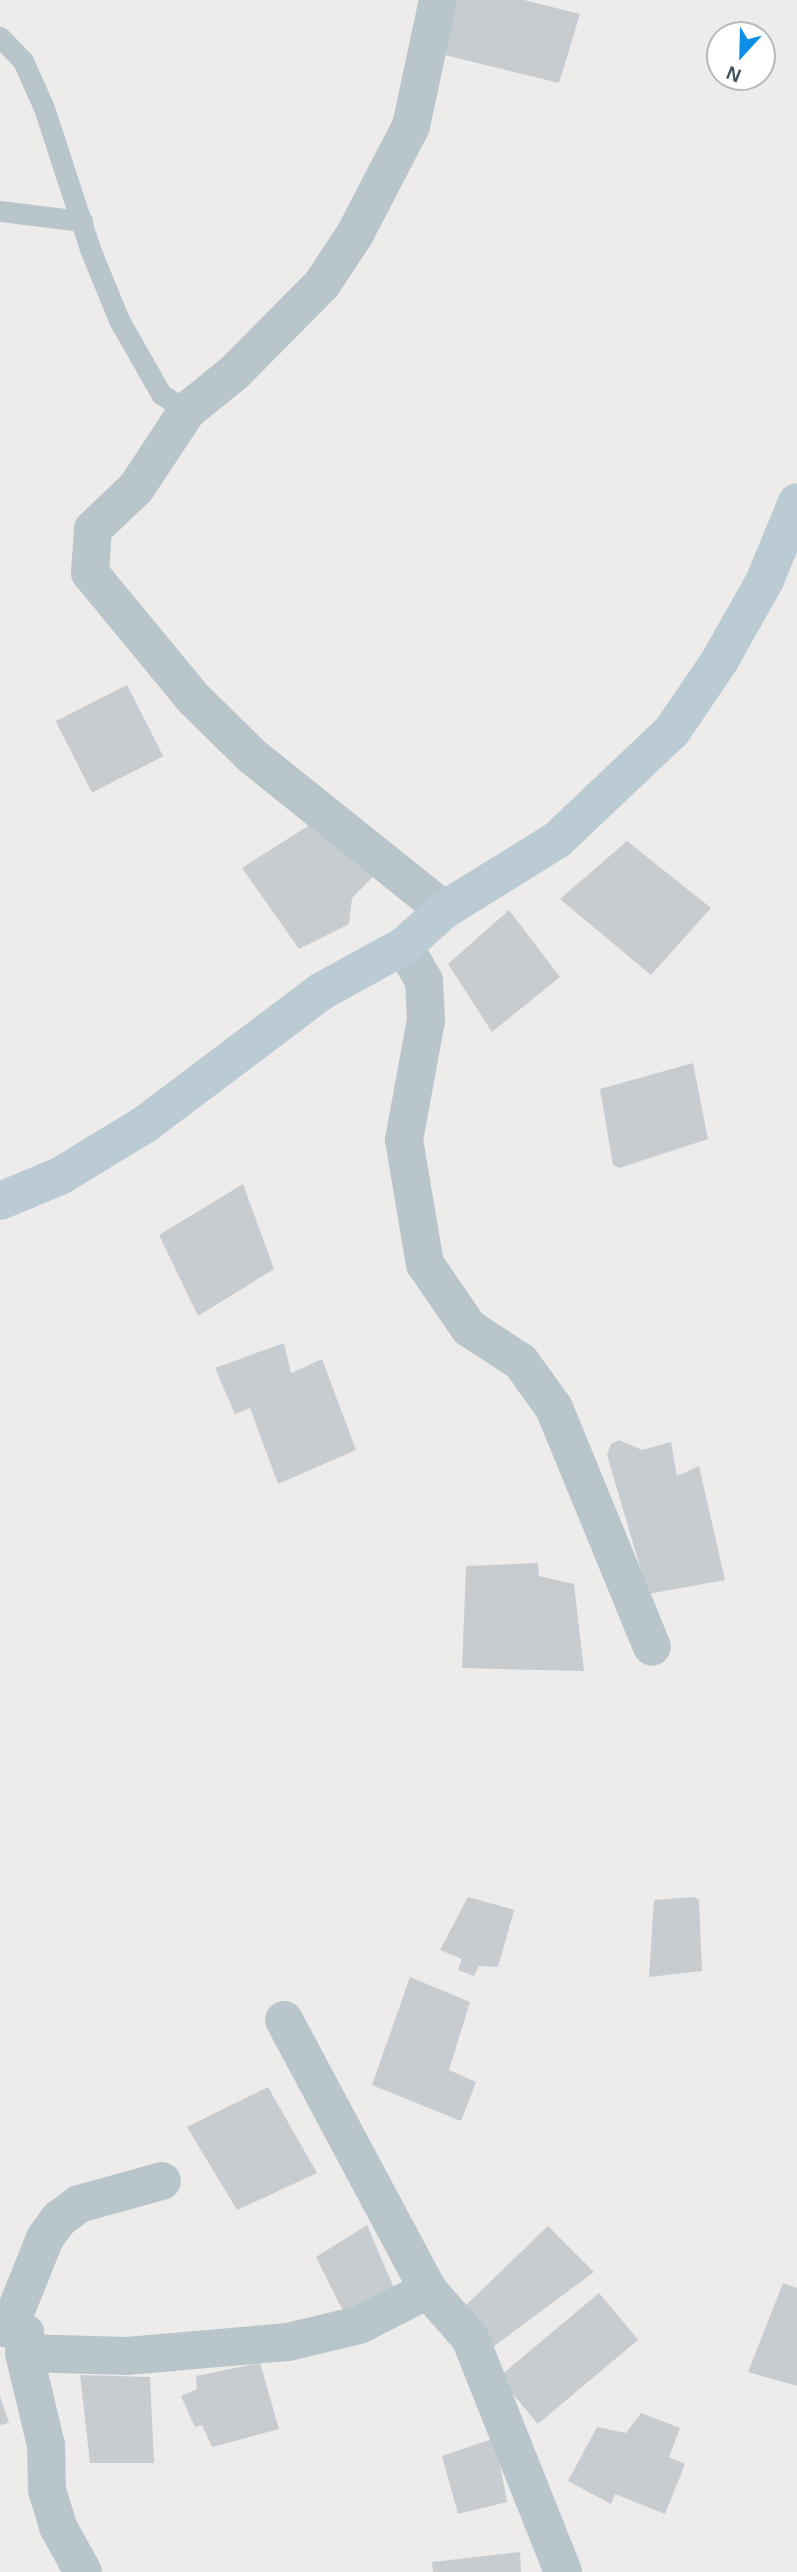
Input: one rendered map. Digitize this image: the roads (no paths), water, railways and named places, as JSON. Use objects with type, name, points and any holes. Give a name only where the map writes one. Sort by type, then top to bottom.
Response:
[{"type":"main road","points":[[0,1201],[60,1176],[144,1125],[322,991],[404,946],[444,910],[557,840],[672,731],[720,660],[765,580],[797,502]]},
{"type":"street","points":[[438,0],[411,126],[355,234],[322,284],[235,372],[187,411],[136,488],[93,529],[90,573],[194,699],[251,756],[336,828],[444,910]]},
{"type":"street","points":[[404,946],[424,981],[426,1020],[404,1140],[425,1264],[469,1328],[521,1362],[554,1408],[652,1647]]},
{"type":"street","points":[[284,2020],[428,2290],[470,2338],[563,2572]]},
{"type":"street","points":[[83,2572],[58,2527],[47,2490],[46,2445],[11,2336],[45,2238],[59,2219],[79,2204],[162,2181]]},
{"type":"street","points":[[11,2336],[127,2356],[288,2343],[359,2325],[428,2290]]},
{"type":"lane","points":[[0,37],[23,61],[119,320],[161,394],[187,411]]},
{"type":"lane","points":[[0,211],[82,221]]}]
